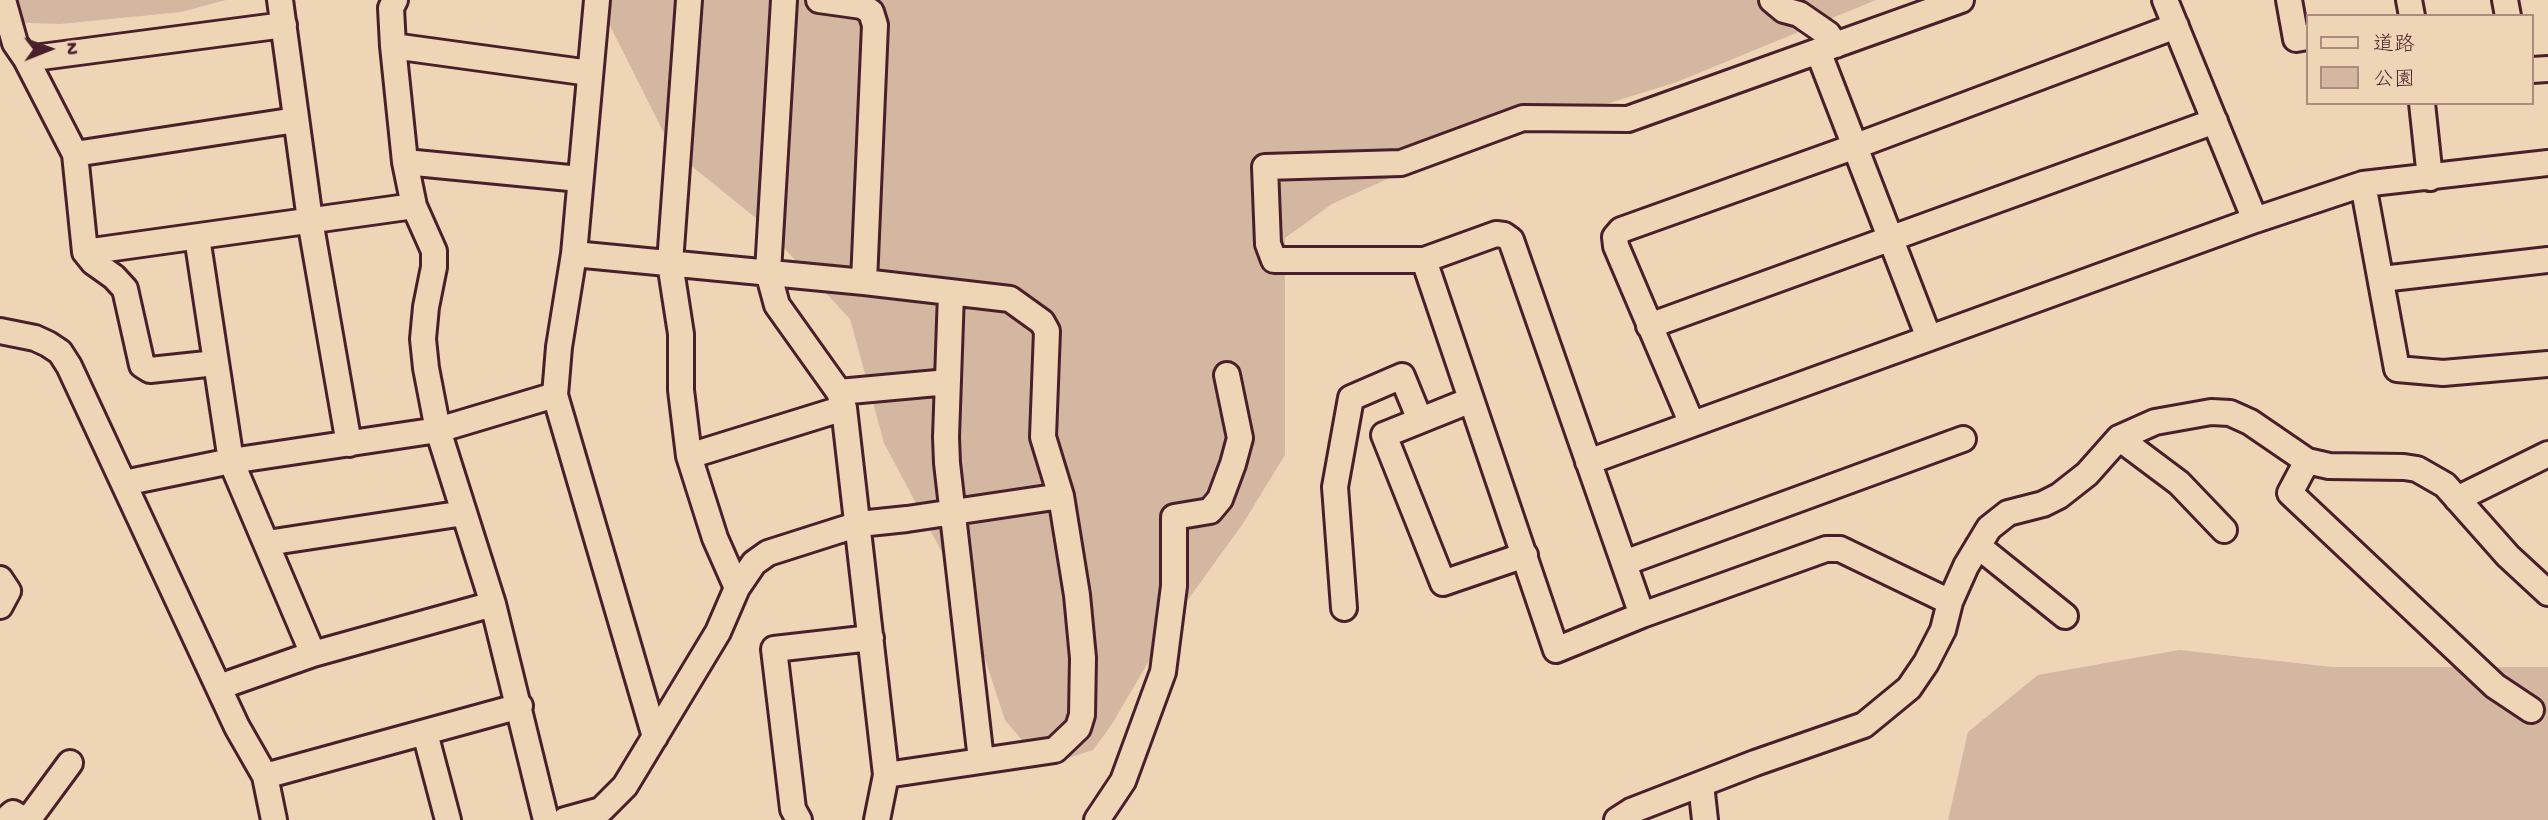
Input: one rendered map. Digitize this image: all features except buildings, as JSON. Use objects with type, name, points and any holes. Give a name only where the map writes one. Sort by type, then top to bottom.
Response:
[{"type":"street","points":[[3,0],[15,43],[75,154],[85,253],[125,289],[142,365],[150,370],[216,363]]},
{"type":"street","points":[[280,0],[310,220],[349,444]]},
{"type":"street","points":[[395,0],[391,8],[393,46],[405,162],[414,205],[434,251],[423,339],[426,368],[438,430],[493,604],[546,820]]},
{"type":"street","points":[[597,0],[574,254],[559,347],[555,395],[655,737]]},
{"type":"street","points":[[689,0],[670,263],[681,334],[681,390],[689,456],[715,538],[737,588]]},
{"type":"street","points":[[784,0],[768,272],[777,305],[842,400],[859,524],[886,775],[877,820]]},
{"type":"street","points":[[819,0],[862,6],[871,12],[875,25],[864,282]]},
{"type":"street","points":[[1772,0],[1784,10],[1799,14],[1828,34],[1827,48],[1856,146],[1929,338]]},
{"type":"street","points":[[1642,615],[1511,240],[1496,234],[1424,260],[1273,260],[1268,244],[1265,167],[1401,163],[1522,118],[1628,118],[1961,0]]},
{"type":"street","points":[[2165,0],[2255,220]]},
{"type":"street","points":[[2288,0],[2296,39],[2306,37]]},
{"type":"street","points":[[26,59],[284,25]]},
{"type":"street","points":[[1692,424],[1616,246],[1615,237],[1621,230],[1856,146],[2176,26]]},
{"type":"street","points":[[393,46],[590,73]]},
{"type":"street","points":[[2422,105],[2430,178]]},
{"type":"street","points":[[75,154],[296,120]]},
{"type":"street","points":[[1649,326],[2215,121]]},
{"type":"street","points":[[405,162],[580,179]]},
{"type":"street","points":[[1588,462],[2255,220],[2364,184],[2548,163]]},
{"type":"street","points":[[2364,184],[2397,369],[2443,373],[2548,364]]},
{"type":"street","points":[[85,253],[124,245],[414,205]]},
{"type":"street","points":[[197,237],[231,461],[313,654]]},
{"type":"street","points":[[574,254],[1010,299],[1042,322],[1047,331],[1043,437],[1061,496],[1077,595],[1083,658],[1082,715],[1079,728],[1055,750],[886,775]]},
{"type":"street","points":[[1424,260],[1556,650],[1642,615],[1826,549],[1840,549],[1950,602]]},
{"type":"street","points":[[2382,279],[2548,260]]},
{"type":"street","points":[[951,293],[946,437],[981,760]]},
{"type":"street","points":[[0,331],[42,341],[60,352],[69,366],[160,566],[237,727],[265,776],[274,820]]},
{"type":"street","points":[[1097,820],[1123,781],[1163,672],[1174,586],[1174,517],[1210,511],[1220,499],[1233,464],[1240,438],[1227,375]]},
{"type":"street","points":[[1343,608],[1335,487],[1351,398],[1402,376],[1420,420]]},
{"type":"street","points":[[689,456],[842,400],[948,382]]},
{"type":"street","points":[[124,483],[231,461],[438,430],[555,395]]},
{"type":"street","points":[[1471,400],[1384,435],[1443,583],[1525,555]]},
{"type":"street","points":[[1617,820],[1631,811],[1701,784],[1864,725],[1909,688],[1926,663],[1943,630],[1950,602],[1989,528],[2008,513],[2043,504],[2059,495],[2087,474],[2119,438],[2155,422],[2211,412],[2230,413],[2250,422],[2307,461],[2329,466],[2417,469],[2439,481],[2508,556],[2548,593]]},
{"type":"street","points":[[2119,438],[2179,483],[2224,530]]},
{"type":"street","points":[[1624,563],[1963,439]]},
{"type":"street","points":[[2457,499],[2548,454]]},
{"type":"street","points":[[2307,461],[2290,493],[2495,686],[2531,710]]},
{"type":"street","points":[[565,820],[603,815],[625,786],[718,632],[737,588],[754,563],[768,553],[859,524],[1061,496]]},
{"type":"street","points":[[267,543],[464,513]]},
{"type":"street","points":[[1978,546],[2064,616]]},
{"type":"street","points":[[0,579],[8,591],[0,606]]},
{"type":"street","points":[[219,687],[313,654],[493,604]]},
{"type":"street","points":[[799,820],[793,809],[774,649],[871,638]]},
{"type":"street","points":[[265,776],[520,706]]},
{"type":"street","points":[[425,733],[448,820]]},
{"type":"street","points":[[5,820],[13,813],[26,820],[70,763]]},
{"type":"street","points":[[1701,784],[1704,820]]},
{"type":"green space","points":[[0,0],[226,0],[181,12],[60,24],[0,22]]},
{"type":"green space","points":[[597,0],[1876,0],[1677,82],[1436,157],[1332,204],[1285,238],[1285,455],[1242,525],[1173,620],[1112,724],[1093,750],[1044,766],[1005,720],[963,592],[884,443],[850,319],[757,219],[673,151]]},
{"type":"green space","points":[[2179,650],[2332,667],[2548,667],[2548,820],[1948,820],[1968,732],[2038,675]]}]
